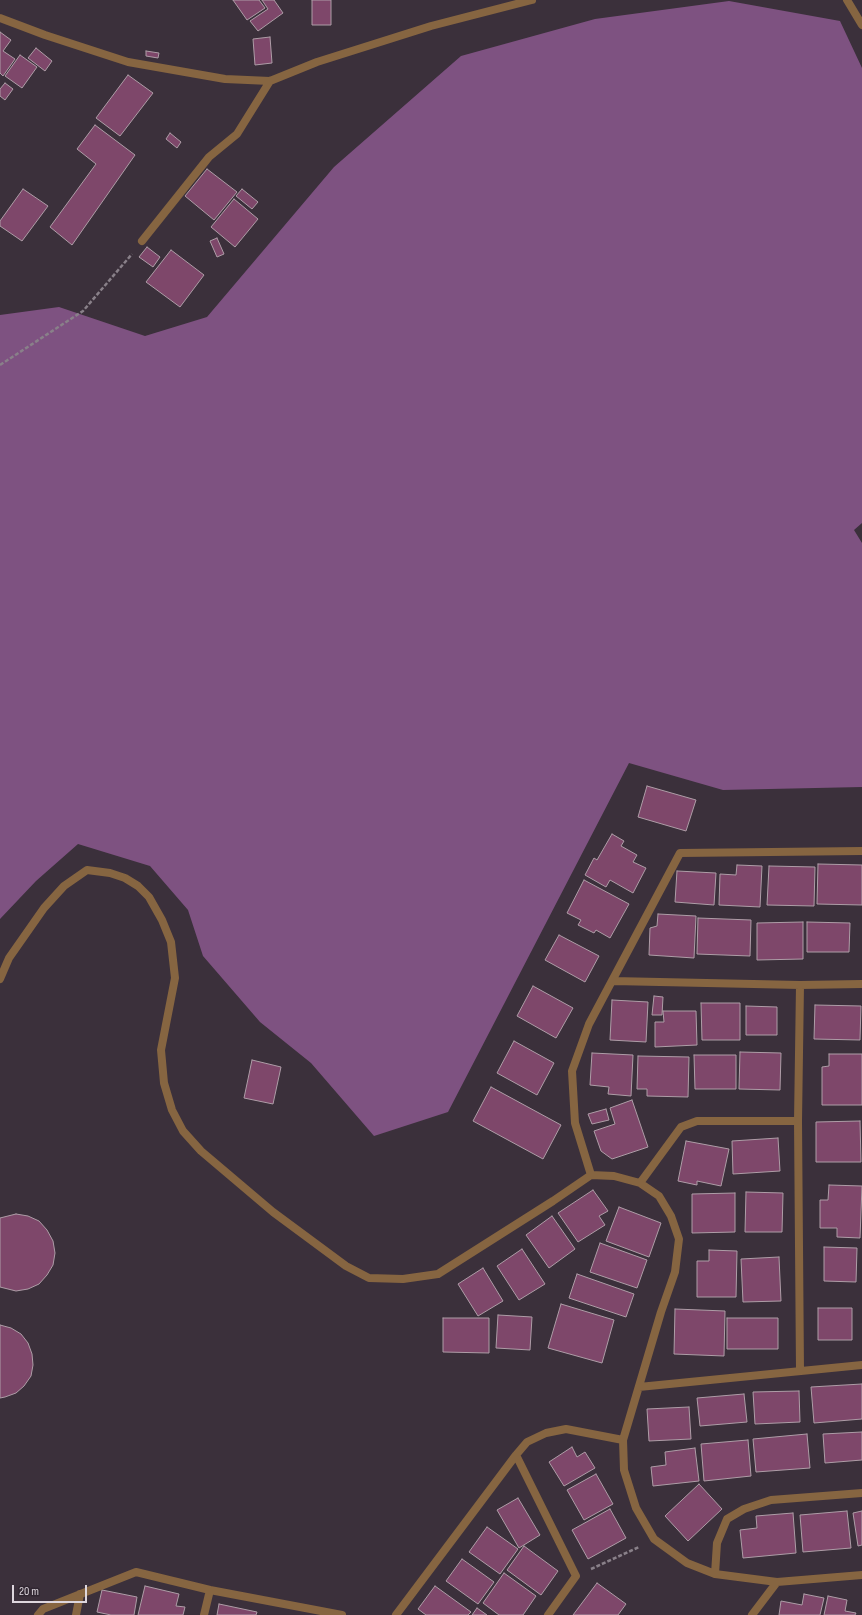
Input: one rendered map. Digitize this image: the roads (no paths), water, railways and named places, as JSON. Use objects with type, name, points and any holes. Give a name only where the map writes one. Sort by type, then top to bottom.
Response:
[{"type":"street","points":[[0,18],[44,35],[128,62],[225,79],[270,81],[317,62],[431,26],[532,0]]},
{"type":"street","points":[[847,0],[862,25]]},
{"type":"street","points":[[142,241],[209,157],[238,134],[270,81]]},
{"type":"street","points":[[591,1175],[575,1123],[572,1072],[589,1024],[680,853],[862,851]]},
{"type":"street","points":[[0,979],[9,958],[44,908],[64,886],[87,870],[110,873],[125,878],[138,886],[149,897],[162,920],[171,942],[175,978],[161,1050],[164,1083],[172,1110],[183,1131],[201,1151],[273,1212],[346,1266],[369,1278],[403,1280],[438,1274],[553,1202],[591,1175],[614,1176],[640,1183],[659,1196],[671,1216],[679,1239],[675,1272],[623,1440],[624,1470],[636,1508],[654,1539],[687,1563],[715,1574],[777,1582],[862,1575]]},
{"type":"street","points":[[613,981],[800,985],[862,984]]},
{"type":"street","points":[[800,985],[798,1121],[800,1371]]},
{"type":"street","points":[[640,1183],[681,1127],[691,1123],[697,1121],[798,1121]]},
{"type":"street","points":[[639,1387],[862,1365]]},
{"type":"street","points":[[396,1615],[516,1454],[527,1442],[546,1433],[566,1429],[623,1440]]},
{"type":"street","points":[[516,1454],[576,1576],[548,1615]]},
{"type":"street","points":[[715,1574],[717,1543],[727,1518],[744,1508],[771,1500],[862,1493]]},
{"type":"street","points":[[38,1615],[43,1609],[136,1572],[210,1590],[342,1615]]},
{"type":"street","points":[[752,1615],[777,1582]]},
{"type":"street","points":[[204,1615],[210,1590]]},
{"type":"street","points":[[76,1615],[80,1594]]}]
